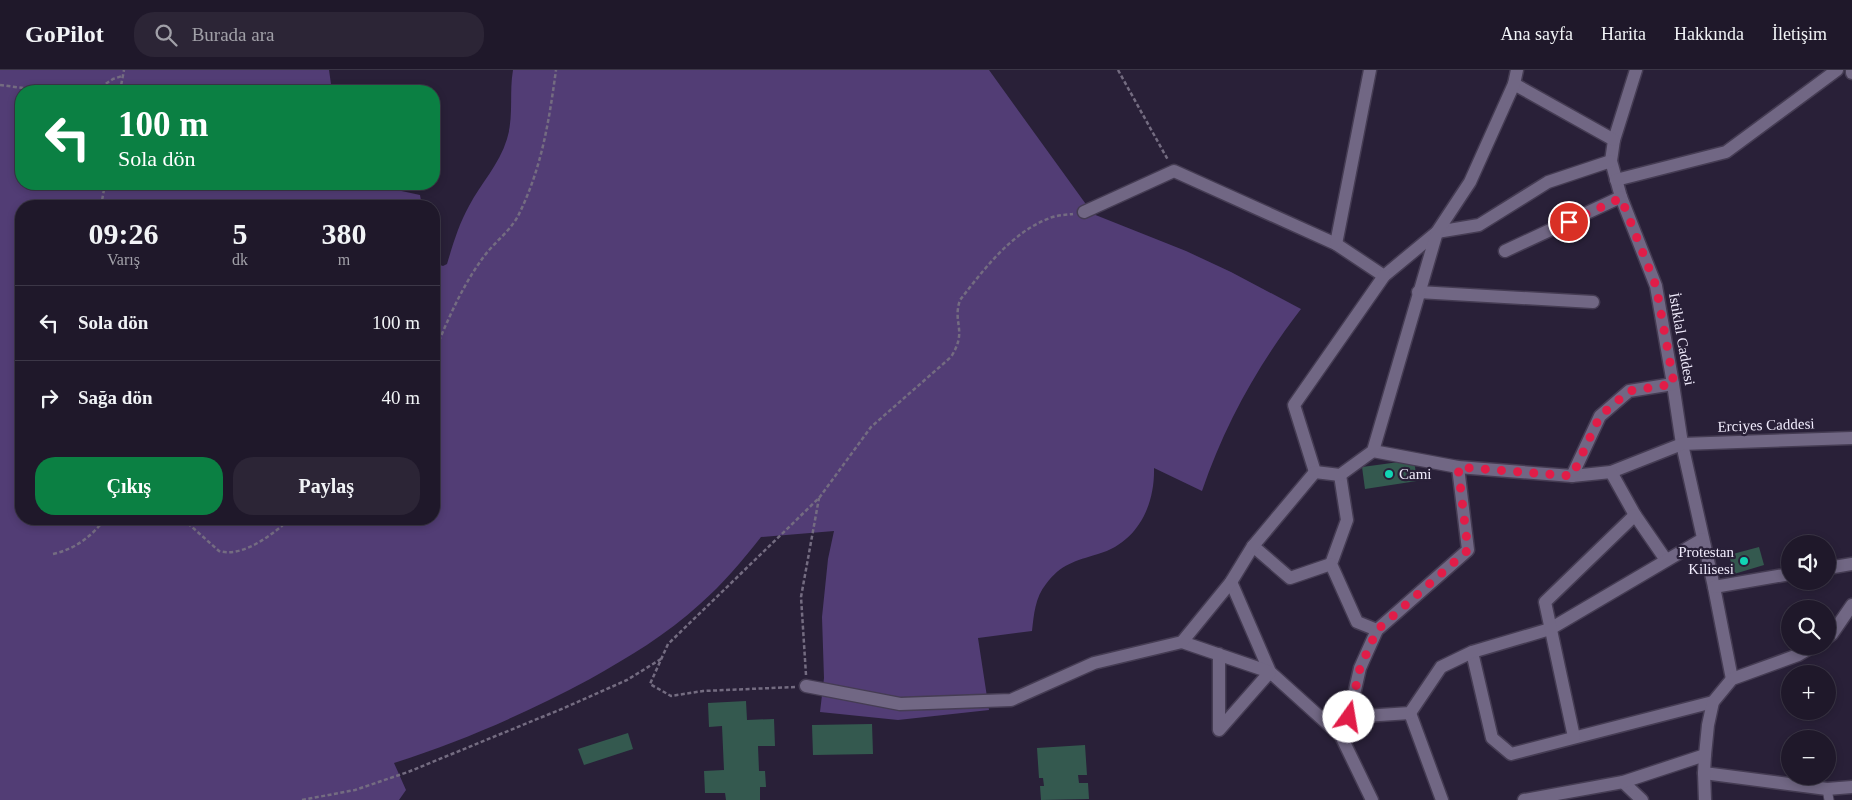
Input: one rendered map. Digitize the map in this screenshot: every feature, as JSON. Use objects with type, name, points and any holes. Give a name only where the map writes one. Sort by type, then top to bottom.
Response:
[{"type":"street","points":[[1336,244],[1370,70]]},
{"type":"street","points":[[1315,472],[1340,475],[1373,451],[1437,232],[1470,182],[1514,84],[1516,70]]},
{"type":"street","name":"İstiklal Caddesi","points":[[1636,70],[1614,140],[1611,161],[1621,198],[1656,286],[1674,384],[1682,444],[1714,587],[1732,679]]},
{"type":"street","points":[[1616,180],[1726,152],[1837,70]]},
{"type":"street","points":[[1514,84],[1614,140]]},
{"type":"street","points":[[1315,472],[1294,405],[1384,276],[1437,232],[1479,225],[1548,182],[1611,161]]},
{"type":"street","points":[[1084,212],[1174,170],[1336,244],[1384,276]]},
{"type":"street","points":[[1505,251],[1621,198]]},
{"type":"street","points":[[1418,292],[1593,302]]},
{"type":"street","points":[[1572,476],[1600,416],[1629,391],[1674,384]]},
{"type":"street","name":"Erciyes Caddesi","points":[[1373,451],[1458,467],[1572,476],[1611,472],[1682,444],[1852,438]]},
{"type":"street","points":[[1341,736],[1349,717],[1360,668],[1377,630],[1468,550],[1458,467]]},
{"type":"street","points":[[1182,642],[1231,582],[1253,546],[1315,472]]},
{"type":"street","points":[[1611,472],[1635,515],[1666,560]]},
{"type":"street","points":[[1340,475],[1347,520],[1331,564],[1357,622],[1377,630]]},
{"type":"street","points":[[1574,737],[1545,602],[1635,515]]},
{"type":"street","points":[[1410,713],[1441,667],[1472,652],[1550,629],[1703,539]]},
{"type":"street","points":[[1253,546],[1290,578],[1331,564]]},
{"type":"street","points":[[1836,567],[1852,564]]},
{"type":"street","points":[[1714,587],[1781,576]]},
{"type":"street","points":[[1231,582],[1270,672]]},
{"type":"street","points":[[1836,628],[1852,604]]},
{"type":"street","points":[[806,686],[900,704],[1011,700],[1094,663],[1182,642],[1270,672],[1341,736],[1372,800]]},
{"type":"street","points":[[1472,652],[1492,738],[1510,754],[1713,702]]},
{"type":"street","points":[[1219,654],[1219,730],[1270,672]]},
{"type":"street","points":[[1705,800],[1705,756],[1708,725],[1713,702],[1732,679],[1798,655]]},
{"type":"street","points":[[1349,717],[1410,713]]},
{"type":"street","points":[[1410,713],[1442,800]]},
{"type":"street","points":[[1524,800],[1623,782],[1705,756]]},
{"type":"street","points":[[1704,774],[1828,795],[1852,787]]},
{"type":"street","points":[[1623,782],[1642,800]]},
{"type":"path","points":[[121,85],[124,70]]},
{"type":"path","points":[[440,339],[451,312],[484,256],[518,216],[538,170],[551,109],[556,70]]},
{"type":"path","points":[[1118,70],[1174,170]]},
{"type":"path","points":[[105,85],[122,76]]},
{"type":"path","points":[[0,85],[15,87]]},
{"type":"path","points":[[819,498],[801,598],[806,686],[702,691],[671,696],[650,684],[668,644],[819,498],[871,427],[951,357],[957,348],[960,337],[960,326],[957,317],[957,308],[960,300],[997,256],[1021,233],[1051,217],[1084,212]]},
{"type":"path","points":[[53,554],[67,551],[80,544],[101,525]]},
{"type":"path","points":[[190,525],[219,551],[226,553],[241,550],[274,533],[283,525]]},
{"type":"path","points":[[302,800],[355,790],[408,772],[556,712],[628,680],[662,658]]},
{"type":"shaded area","points":[[0,70],[329,70],[331,85],[15,85],[15,190],[397,190],[420,195],[421,200],[15,200],[15,525],[440,525],[440,265],[447,264],[465,213],[495,166],[504,148],[510,122],[513,70],[989,70],[1093,214],[1186,251],[1231,272],[1301,309],[1285,330],[1244,396],[1221,442],[1202,491],[1154,468],[1151,496],[1147,509],[1133,532],[1112,549],[1075,561],[1057,572],[1042,589],[1034,612],[1032,631],[978,638],[989,710],[898,720],[820,712],[824,678],[822,617],[828,559],[834,531],[761,537],[732,572],[708,596],[674,626],[633,654],[590,679],[518,715],[470,736],[394,763],[406,790],[399,800],[0,800]]},
{"type":"building","name":"Cami","points":[[1414,460],[1417,481],[1365,489],[1362,467]]},
{"type":"building","points":[[1759,547],[1764,565],[1734,574],[1729,555]]},
{"type":"building","points":[[746,701],[747,720],[774,719],[775,746],[758,746],[759,771],[765,771],[766,787],[760,787],[760,800],[726,800],[725,793],[705,793],[704,771],[724,770],[722,726],[709,727],[708,703]]},
{"type":"building","points":[[872,724],[873,754],[813,755],[812,725]]},
{"type":"building","points":[[628,733],[633,749],[584,765],[578,749]]},
{"type":"building","points":[[1085,745],[1087,775],[1078,775],[1079,783],[1088,783],[1089,799],[1041,800],[1040,786],[1044,786],[1043,778],[1039,778],[1037,748]]},
{"type":"place","name":"Cami","points":[[1389,474]]},
{"type":"place","name":"Protestan Kilisesi","points":[[1744,561]]},
{"type":"route","points":[[1349,717],[1360,668],[1377,630],[1468,550],[1458,467],[1572,476],[1600,416],[1629,391],[1674,384],[1656,286],[1621,198],[1569,222]]}]
